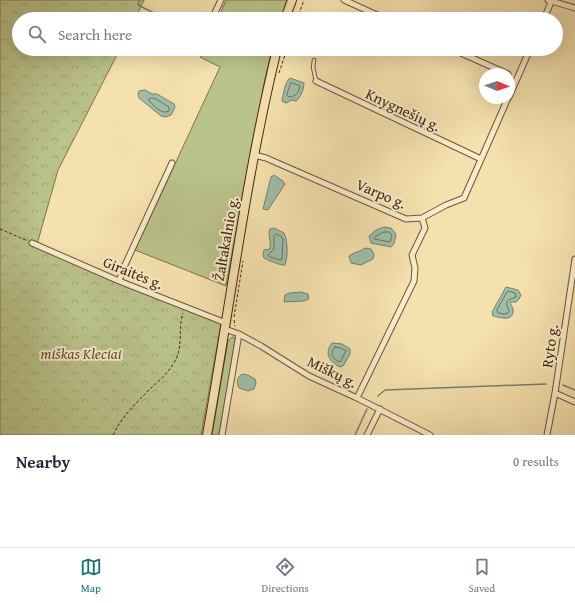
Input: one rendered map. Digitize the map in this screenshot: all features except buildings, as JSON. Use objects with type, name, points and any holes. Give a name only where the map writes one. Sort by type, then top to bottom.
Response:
[{"type":"main road","points":[[288,12],[292,0]]},
{"type":"main road","name":"Žaltakalnio g.","points":[[207,435],[254,155],[275,56]]},
{"type":"street","points":[[215,12],[221,0]]},
{"type":"street","points":[[344,0],[371,12]]},
{"type":"street","points":[[546,12],[550,1],[575,8]]},
{"type":"street","points":[[468,56],[495,68]]},
{"type":"street","name":"Varpo g.","points":[[515,83],[527,56]]},
{"type":"street","name":"Knygnešių g.","points":[[316,81],[481,159]]},
{"type":"street","name":"Varpo g.","points":[[254,155],[266,158],[406,219],[422,218],[446,205],[464,198],[506,104]]},
{"type":"street","points":[[119,281],[172,162]]},
{"type":"street","points":[[357,398],[414,281],[415,268],[412,254],[425,228],[422,218]]},
{"type":"street","name":"Giraitės g.","points":[[32,243],[119,281],[186,307],[226,326]]},
{"type":"street","name":"Ryto g.","points":[[547,435],[555,393],[575,259]]},
{"type":"street","name":"Miškų g.","points":[[226,326],[309,376],[380,409],[430,435]]},
{"type":"street","points":[[223,435],[239,334]]},
{"type":"street","points":[[555,393],[575,402]]},
{"type":"street","points":[[367,435],[380,409]]},
{"type":"lane","points":[[314,60],[313,67],[316,81]]},
{"type":"path","points":[[300,12],[304,0]]},
{"type":"path","points":[[278,74],[284,56]]},
{"type":"path","points":[[0,229],[32,243]]},
{"type":"path","points":[[237,328],[233,324],[243,258]]},
{"type":"path","points":[[113,435],[117,426],[136,402],[167,372],[176,359],[179,349],[181,319],[186,307]]},
{"type":"green space","name":"miškas Kleciai","points":[[0,0],[144,0],[138,12],[12,12],[12,56],[116,56],[58,170],[36,248],[221,324],[201,435],[0,435]]},
{"type":"green space","points":[[226,0],[287,0],[283,12],[221,12]]},
{"type":"green space","points":[[270,56],[226,286],[135,250],[220,67],[200,57]]},
{"type":"green space","points":[[234,337],[235,340],[219,435],[212,435],[228,341]]},
{"type":"water","points":[[290,78],[304,83],[304,85],[302,93],[298,99],[296,101],[291,100],[287,103],[283,102],[282,100],[285,85]]},
{"type":"water","points":[[145,90],[152,94],[157,94],[174,104],[175,107],[171,115],[166,117],[161,116],[139,98],[139,91]]},
{"type":"water","points":[[274,175],[285,184],[268,210],[263,209],[271,177]]},
{"type":"water","points":[[384,227],[391,228],[396,234],[394,244],[391,247],[371,243],[369,236],[376,230]]},
{"type":"water","points":[[274,228],[284,233],[285,236],[287,257],[285,265],[268,260],[264,258],[263,255],[264,250],[270,249],[269,232],[270,229]]},
{"type":"water","points":[[365,248],[371,249],[374,254],[373,259],[361,265],[351,263],[349,256]]},
{"type":"water","points":[[506,287],[518,290],[521,295],[516,302],[510,302],[513,312],[510,317],[505,318],[493,316],[492,312]]},
{"type":"water","points":[[301,292],[308,294],[309,299],[304,301],[284,302],[285,295]]},
{"type":"water","points":[[332,343],[342,344],[350,349],[350,354],[343,366],[340,367],[336,365],[329,357],[328,350]]},
{"type":"water","points":[[243,374],[255,379],[256,383],[254,389],[248,391],[239,388],[239,376]]},
{"type":"waterway","points":[[140,0],[138,5],[152,12]]},
{"type":"waterway","points":[[378,396],[385,390],[546,384]]},
{"type":"waterway","points":[[563,385],[575,390]]},
{"type":"waterway","points":[[355,435],[367,409]]}]
